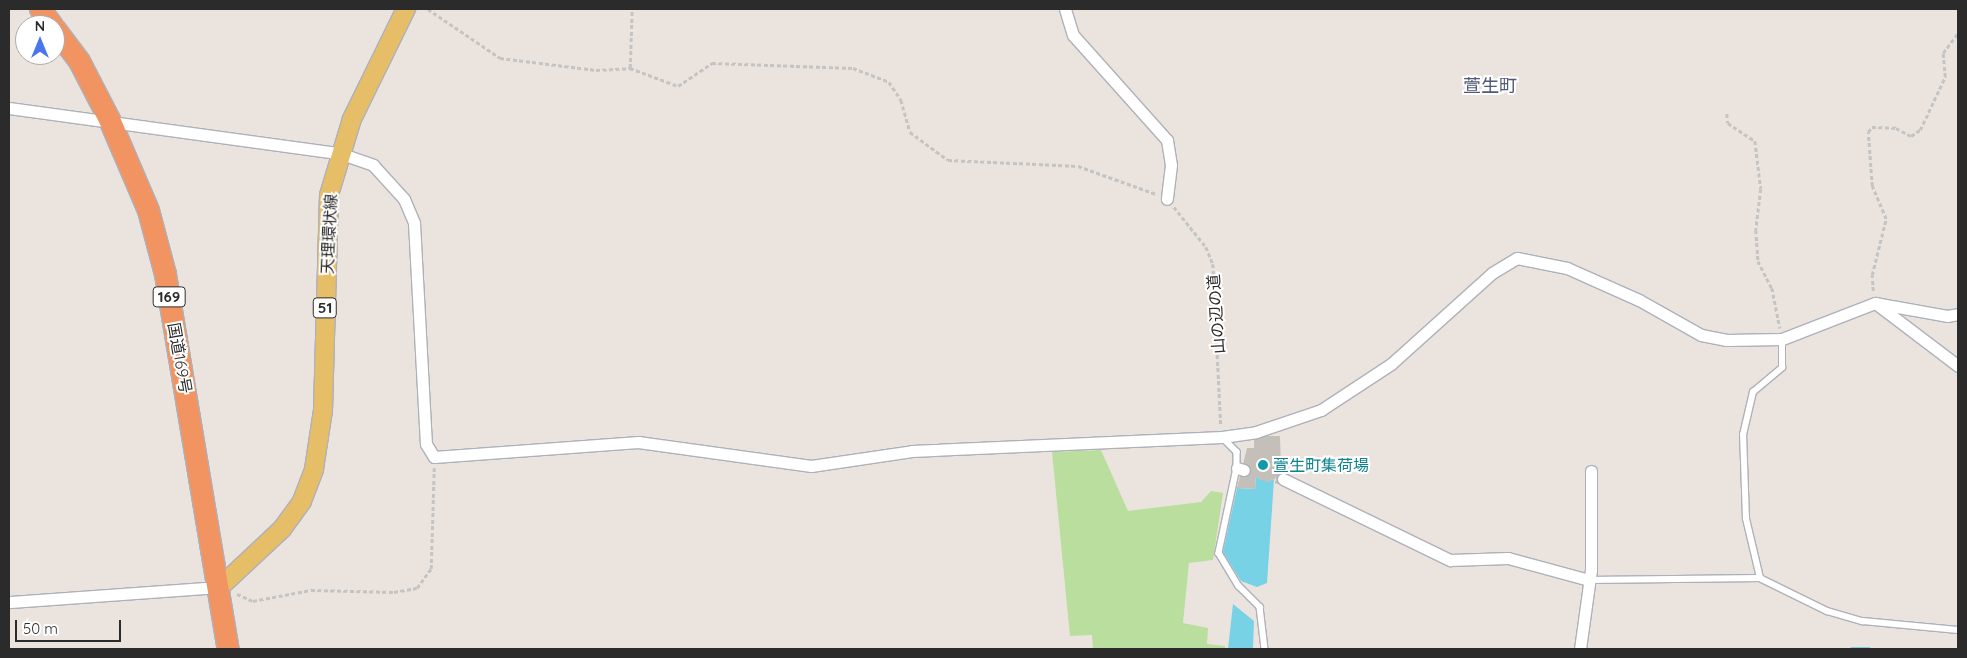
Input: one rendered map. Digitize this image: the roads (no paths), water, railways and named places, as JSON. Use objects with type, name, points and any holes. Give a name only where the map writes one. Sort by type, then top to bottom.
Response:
[{"type":"highway","name":"国道169号","points":[[65,43],[79,62],[109,119],[142,194],[165,274],[220,587],[228,649]]},
{"type":"main road","name":"天理環状線","points":[[220,587],[282,529],[302,501],[321,448],[329,195],[339,153],[406,9]]},
{"type":"street","points":[[1065,9],[1074,35],[1167,140],[1171,165],[1167,199]]},
{"type":"street","points":[[9,108],[109,119],[339,153],[373,164],[404,199],[414,222],[426,444],[434,457],[638,442],[811,466],[912,451],[1222,437],[1256,432],[1321,410],[1391,364],[1492,272],[1517,258],[1567,268],[1639,300],[1701,334],[1726,340],[1782,339],[1875,303],[1947,316],[1958,314]]},
{"type":"street","points":[[1875,303],[1958,366]]},
{"type":"street","points":[[1580,649],[1589,580],[1591,471]]},
{"type":"street","points":[[1283,479],[1450,560],[1508,558],[1589,580]]},
{"type":"street","points":[[9,602],[220,587]]},
{"type":"lane","points":[[1760,578],[1746,519],[1743,435],[1753,392],[1782,368],[1782,339]]},
{"type":"lane","points":[[1222,437],[1237,452],[1240,469],[1219,553],[1238,586],[1260,607],[1265,649]]},
{"type":"lane","points":[[1589,580],[1760,578],[1827,611],[1863,621],[1958,630]]},
{"type":"water","points":[[1256,477],[1274,480],[1267,583],[1257,587],[1241,581],[1223,552],[1237,488],[1255,489]]},
{"type":"water","points":[[1233,604],[1254,621],[1253,649],[1228,649]]},
{"type":"waterway","points":[[1852,649],[1869,649]]},
{"type":"tunnel","points":[[1244,470],[1283,479]]},
{"type":"place","name":"萱生町集荷場","points":[[1263,465]]},
{"type":"district","name":"萱生町","points":[[1490,86]]}]
